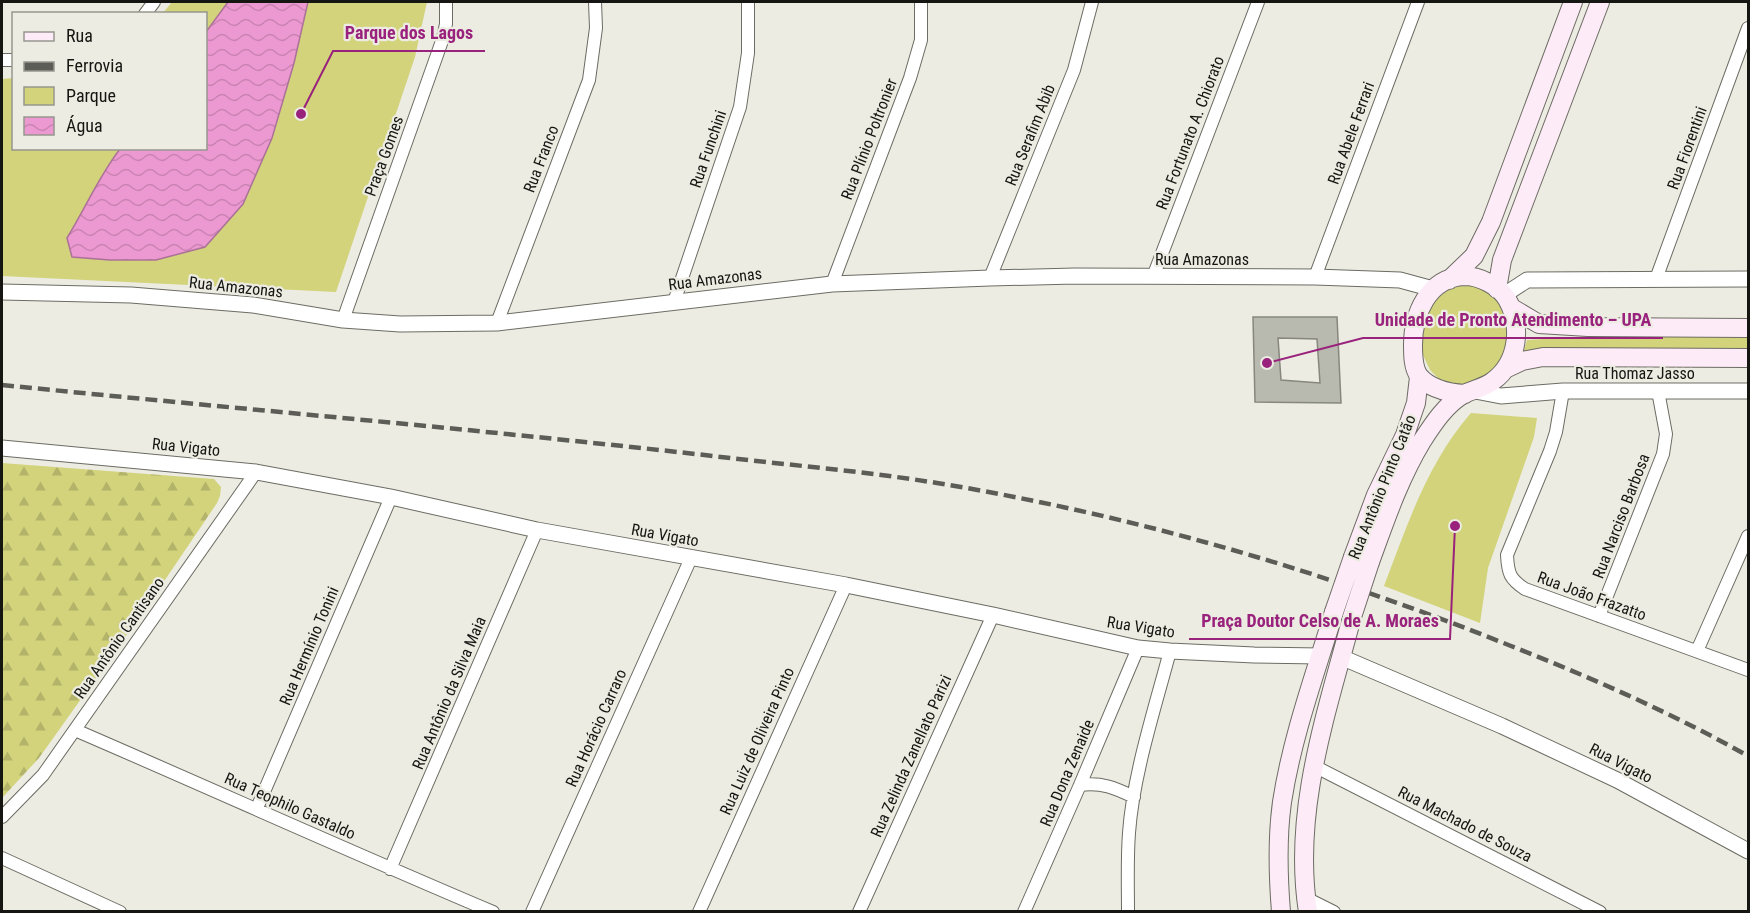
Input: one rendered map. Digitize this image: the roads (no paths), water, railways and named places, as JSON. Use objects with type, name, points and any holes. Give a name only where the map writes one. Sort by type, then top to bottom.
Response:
[{"type":"main road","points":[[1573,2],[1491,222],[1474,256],[1429,292],[1417,312],[1413,355],[1419,377],[1448,393],[1470,392],[1522,361],[1543,357],[1749,358]]},
{"type":"main road","points":[[1500,374],[1512,356],[1517,335],[1516,320],[1504,297],[1502,260],[1600,2]]},
{"type":"main road","points":[[1441,284],[1464,276],[1479,278],[1539,324],[1588,327],[1749,328]]},
{"type":"main road","name":"Rua Antônio Pinto Catão","points":[[1281,912],[1277,870],[1282,802],[1300,724],[1321,656],[1343,614],[1361,560],[1376,495],[1405,435],[1416,402],[1419,377]]},
{"type":"main road","name":"Rua Antônio Pinto Catão","points":[[1361,560],[1422,442],[1442,412],[1470,392]]},
{"type":"main road","name":"Rua Antônio Pinto Catão","points":[[1307,905],[1303,855],[1308,798],[1323,723],[1341,657],[1343,614]]},
{"type":"street","name":"Praça Gomes","points":[[343,320],[443,38],[446,24],[446,2]]},
{"type":"street","name":"Rua Franco","points":[[497,323],[589,80],[596,28],[595,2]]},
{"type":"street","name":"Rua Funchini","points":[[674,302],[740,107],[748,53],[748,2]]},
{"type":"street","name":"Rua Plínio Poltronier","points":[[832,284],[910,78],[921,40],[921,2]]},
{"type":"street","name":"Rua Serafim Abib","points":[[990,278],[1074,70],[1092,2]]},
{"type":"street","name":"Rua Fortunato A. Chiorato","points":[[1153,277],[1258,2]]},
{"type":"street","name":"Rua Abele Ferrari","points":[[1315,277],[1418,2]]},
{"type":"street","name":"Rua Fiorentini","points":[[1656,279],[1749,28]]},
{"type":"street","name":"Rua Amazonas","points":[[2,292],[131,295],[253,305],[343,320],[400,324],[497,323],[832,284],[1075,276],[1315,277],[1441,284]]},
{"type":"street","points":[[1504,297],[1527,280],[1749,279]]},
{"type":"street","points":[[1500,374],[1522,395]]},
{"type":"street","name":"Rua Thomaz Jasso","points":[[1470,392],[1501,396],[1563,391],[1749,391]]},
{"type":"street","name":"Rua João Frazatto","points":[[1563,391],[1556,432],[1507,555],[1508,568],[1513,581],[1525,589],[1749,670]]},
{"type":"street","name":"Rua Narciso Barbosa","points":[[1599,616],[1663,454],[1666,434],[1658,391]]},
{"type":"street","name":"Rua Vigato","points":[[2,448],[256,472],[391,497],[537,530],[846,585],[1138,648],[1254,656],[1321,656]]},
{"type":"street","name":"Rua Antônio Cantisano","points":[[2,817],[43,776],[256,472]]},
{"type":"street","name":"Rua Hermínio Tonini","points":[[257,808],[391,497]]},
{"type":"street","name":"Rua Antônio da Silva Maia","points":[[390,869],[537,530]]},
{"type":"street","points":[[1697,651],[1749,536]]},
{"type":"street","name":"Rua Horácio Carraro","points":[[532,912],[691,558]]},
{"type":"street","name":"Rua Luiz de Oliveira Pinto","points":[[699,912],[846,585]]},
{"type":"street","name":"Rua Zelinda Zanellato Parizi","points":[[859,912],[993,615]]},
{"type":"street","name":"Rua Dona Zenaide","points":[[1024,912],[1138,648]]},
{"type":"street","points":[[1128,912],[1129,831],[1134,797],[1150,724],[1170,651]]},
{"type":"street","name":"Rua Vigato","points":[[1341,657],[1502,726],[1617,780],[1749,851]]},
{"type":"street","name":"Rua Teophilo Gastaldo","points":[[75,730],[493,912]]},
{"type":"street","name":"Rua Machado de Souza","points":[[1314,766],[1600,912]]},
{"type":"street","points":[[1080,785],[1106,784],[1134,797]]},
{"type":"street","points":[[2,858],[120,912]]},
{"type":"street","points":[[1307,905],[1334,912]]},
{"type":"water","points":[[228,2],[308,2],[294,63],[272,138],[243,204],[205,247],[156,260],[72,257],[67,238],[105,170],[119,150],[207,150],[207,31]]},
{"type":"railway","points":[[2,385],[535,437],[853,472],[937,483],[1010,496],[1156,529],[1228,549],[1300,570],[1442,619],[1602,684],[1690,725],[1748,756]]},
{"type":"place","name":"Parque dos Lagos","points":[[301,114]]},
{"type":"place","name":"Unidade de Pronto Atendimento – UPA","points":[[1267,363]]},
{"type":"place","name":"Praça Doutor Celso de A. Moraes","points":[[1455,526]]}]
